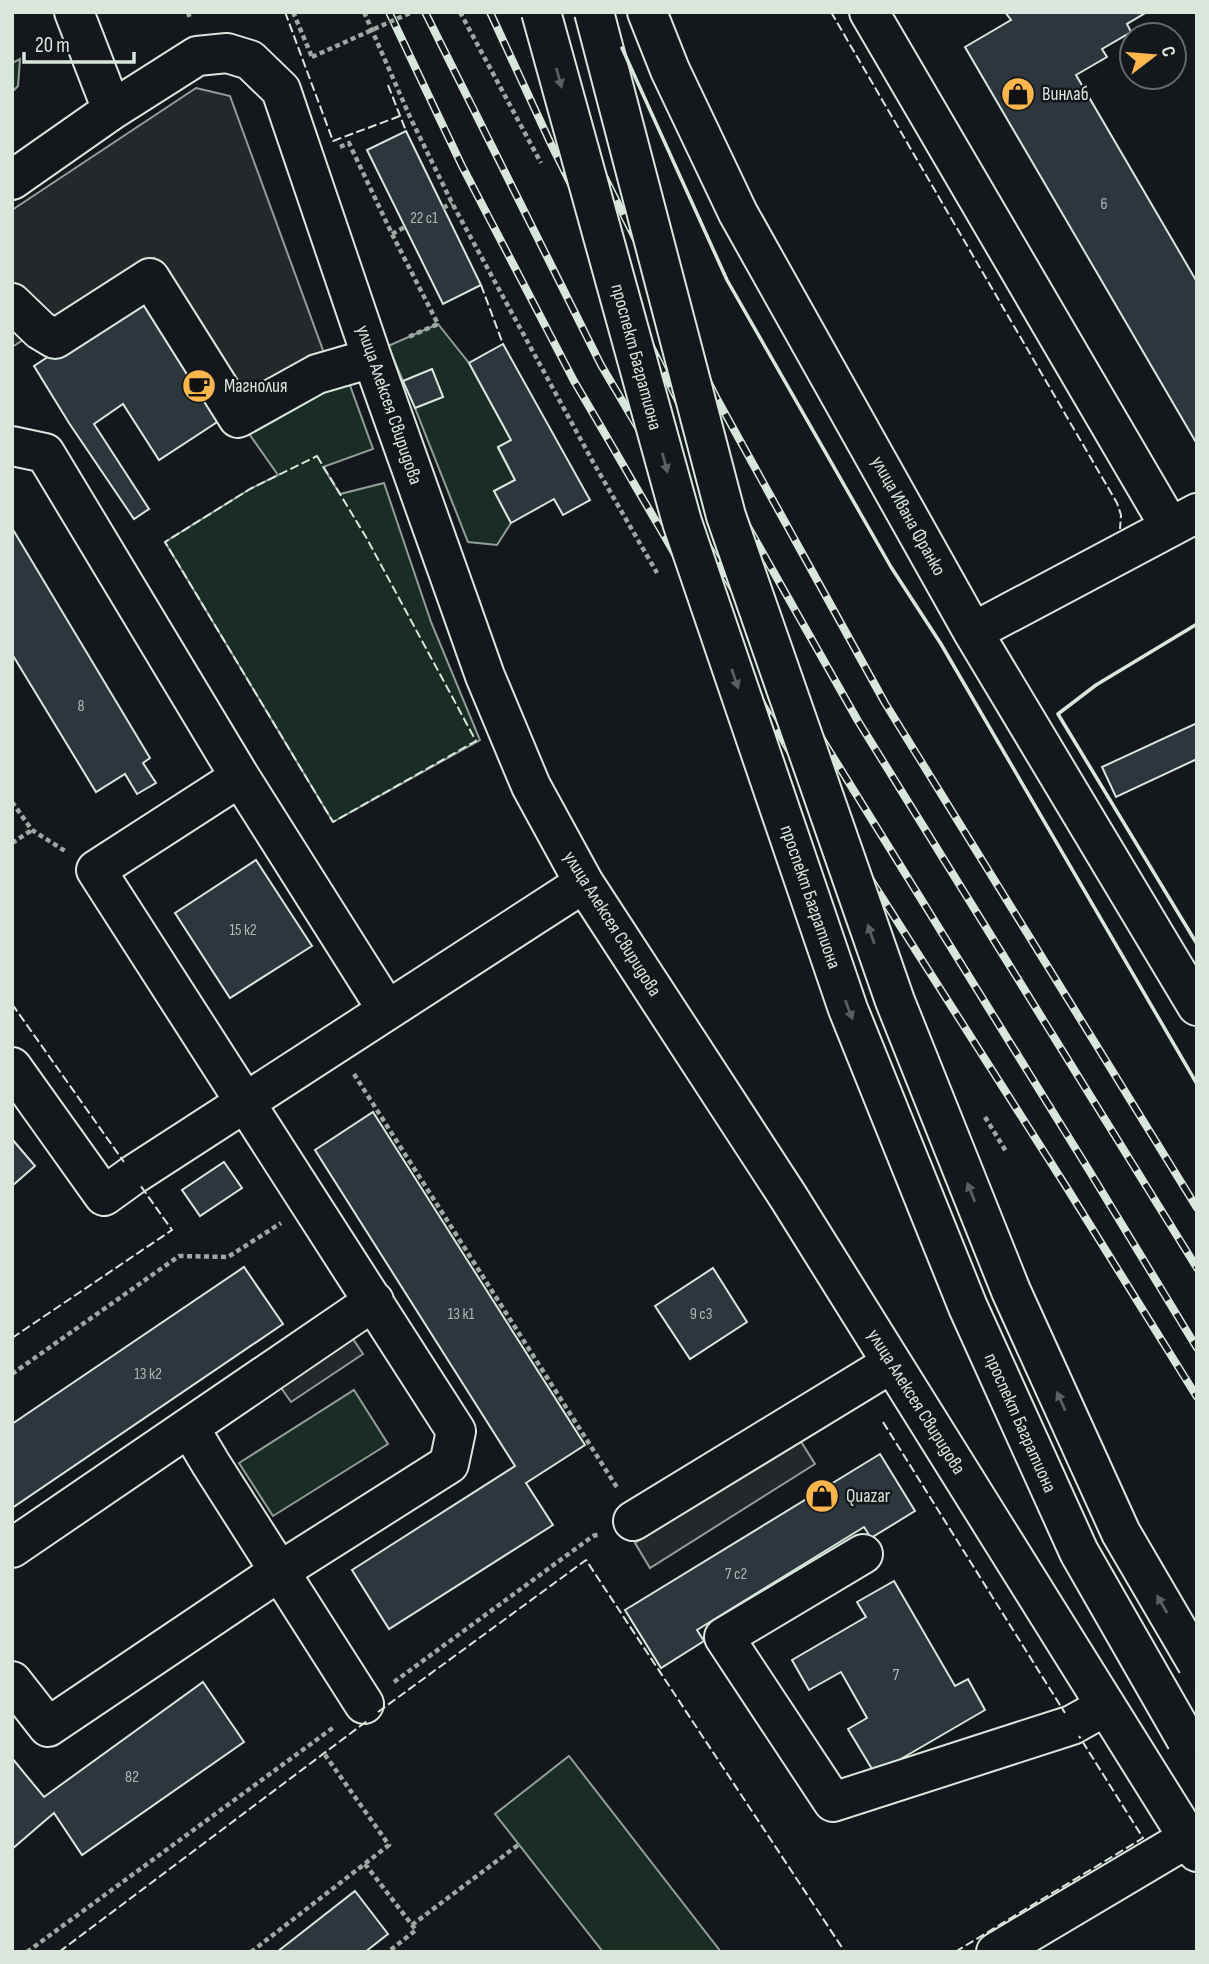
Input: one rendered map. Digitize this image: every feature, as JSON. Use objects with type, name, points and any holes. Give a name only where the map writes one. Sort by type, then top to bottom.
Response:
[{"type":"main road","points":[[75,12],[112,110]]},
{"type":"main road","name":"проспект Багратиона","points":[[541,12],[682,522],[848,1009],[968,1307],[1079,1552],[1186,1739]]},
{"type":"main road","points":[[594,12],[726,516],[895,1001],[1011,1291],[1109,1508],[1197,1663]]},
{"type":"main road","name":"улица Ивана Франко","points":[[647,12],[670,70],[738,213],[973,632],[1197,1006]]},
{"type":"main road","points":[[869,12],[1183,520],[973,632]]},
{"type":"main road","name":"улица Алексея Свиридова","points":[[12,180],[112,110],[197,56],[227,53],[250,60],[281,90],[386,349],[485,676],[531,786],[584,883],[789,1198],[1192,1845]]},
{"type":"main road","points":[[12,303],[40,330],[55,339],[150,278],[238,418],[317,374],[386,349]]},
{"type":"main road","points":[[12,446],[45,453],[240,776],[387,1010]]},
{"type":"main road","points":[[12,1681],[48,1727],[280,1572],[449,1464],[456,1432],[96,870],[240,776]]},
{"type":"main road","points":[[12,1067],[104,1196],[584,883]]},
{"type":"main road","points":[[12,1548],[374,1301]]},
{"type":"main road","points":[[635,1519],[892,1363]]},
{"type":"main road","points":[[190,1427],[364,1704]]},
{"type":"main road","points":[[863,1554],[724,1637],[833,1802],[1072,1725],[1105,1706]]},
{"type":"main road","points":[[996,1952],[1192,1845]]},
{"type":"path","points":[[188,12],[190,19]]},
{"type":"path","points":[[293,12],[312,57],[412,12]]},
{"type":"path","points":[[460,12],[546,173]]},
{"type":"path","points":[[338,148],[349,143],[438,324],[386,349]]},
{"type":"path","points":[[443,208],[452,203]]},
{"type":"path","points":[[392,234],[405,227]]},
{"type":"path","points":[[12,802],[32,830],[96,870]]},
{"type":"path","points":[[12,843],[32,830]]},
{"type":"path","points":[[27,1952],[593,1536],[624,1526],[635,1519],[335,1044]]},
{"type":"path","points":[[12,1374],[178,1256],[228,1257],[310,1203]]},
{"type":"path","points":[[251,1952],[389,1845],[323,1752]]},
{"type":"path","points":[[412,1926],[518,1845]]},
{"type":"path","points":[[365,1864],[416,1930],[388,1952]]},
{"type":"green space","points":[[20,59],[18,86],[12,92],[12,63]]},
{"type":"green space","points":[[438,324],[469,363],[511,440],[498,448],[515,480],[494,491],[511,523],[497,545],[468,542],[415,408],[443,397],[432,369],[403,381],[388,346]]},
{"type":"green space","points":[[343,366],[373,449],[323,467],[340,494],[384,483],[431,622],[480,740],[333,822],[165,542],[250,489],[278,475],[238,418]]},
{"type":"green space","points":[[354,1390],[388,1444],[273,1516],[239,1463]]},
{"type":"green space","points":[[569,1756],[721,1952],[603,1952],[495,1814]]},
{"type":"shaded area","points":[[196,88],[230,96],[324,353],[244,401],[154,258],[12,347],[12,210]]},
{"type":"shaded area","points":[[349,1333],[363,1354],[291,1402],[277,1382]]},
{"type":"shaded area","points":[[800,1440],[815,1464],[650,1568],[635,1543]]},
{"type":"building","points":[[1005,12],[1147,12],[1132,21],[1118,21],[1118,40],[1102,49],[1107,57],[1076,75],[1197,282],[1197,444],[965,47],[1011,20]]},
{"type":"building","points":[[406,131],[481,285],[443,304],[367,150]]},
{"type":"building","points":[[147,292],[228,415],[159,460],[123,404],[94,424],[149,509],[134,519],[34,366]]},
{"type":"building","points":[[503,344],[590,500],[563,515],[554,499],[511,523],[494,491],[515,480],[498,447],[511,440],[469,363]]},
{"type":"building","points":[[432,369],[443,397],[415,408],[403,381]]},
{"type":"building","points":[[12,528],[150,758],[143,763],[156,783],[137,794],[125,774],[96,792],[12,654]]},
{"type":"building","points":[[1197,723],[1197,759],[1116,797],[1102,767]]},
{"type":"building","points":[[256,860],[312,946],[230,998],[175,913]]},
{"type":"building","points":[[373,1112],[585,1445],[526,1483],[553,1525],[389,1629],[352,1570],[515,1466],[315,1150]]},
{"type":"building","points":[[12,1139],[35,1166],[12,1186]]},
{"type":"building","points":[[224,1162],[242,1188],[200,1216],[182,1190]]},
{"type":"building","points":[[244,1267],[283,1324],[12,1508],[12,1424]]},
{"type":"building","points":[[713,1268],[747,1322],[690,1359],[655,1306]]},
{"type":"building","points":[[880,1454],[915,1511],[871,1538],[864,1527],[697,1630],[704,1641],[661,1668],[625,1610]]},
{"type":"building","points":[[894,1581],[955,1686],[968,1679],[985,1710],[875,1774],[848,1729],[867,1718],[841,1672],[809,1690],[792,1660],[866,1617],[857,1602]]},
{"type":"building","points":[[203,1682],[244,1742],[82,1855],[54,1813],[12,1849],[12,1758],[44,1797]]},
{"type":"building","points":[[355,1891],[388,1934],[365,1952],[277,1952]]},
{"type":"railway","points":[[389,12],[462,166],[574,381],[799,767],[1197,1397]]},
{"type":"railway","points":[[425,12],[601,365],[825,744],[1197,1348]]},
{"type":"railway","points":[[490,12],[550,142],[688,421],[858,721],[1197,1268]]},
{"type":"railway","points":[[528,12],[579,127],[717,399],[885,703],[1197,1208]]},
{"type":"fence","points":[[285,12],[333,141],[400,116]]},
{"type":"fence","points":[[831,12],[1117,503],[1121,515],[1120,529]]},
{"type":"fence","points":[[388,85],[406,131]]},
{"type":"fence","points":[[481,285],[503,344]]},
{"type":"fence","points":[[317,456],[366,537],[476,741],[333,822],[165,542],[250,489],[317,456]]},
{"type":"fence","points":[[12,1004],[124,1162]]},
{"type":"fence","points":[[12,1338],[172,1230],[140,1185]]},
{"type":"fence","points":[[883,1422],[1065,1713]]},
{"type":"fence","points":[[378,1712],[586,1560],[845,1952]]},
{"type":"fence","points":[[59,1952],[367,1721]]},
{"type":"fence","points":[[955,1952],[1143,1838],[1079,1736]]},
{"type":"wall","points":[[622,48],[727,280],[891,567],[941,644],[1197,1084]]},
{"type":"wall","points":[[1197,624],[1096,685],[1058,714],[1197,944]]},
{"type":"place","name":"Винлаб","points":[[1018,94]]},
{"type":"place","name":"Магнолия","points":[[199,386]]},
{"type":"place","name":"Quazar","points":[[822,1496]]}]
